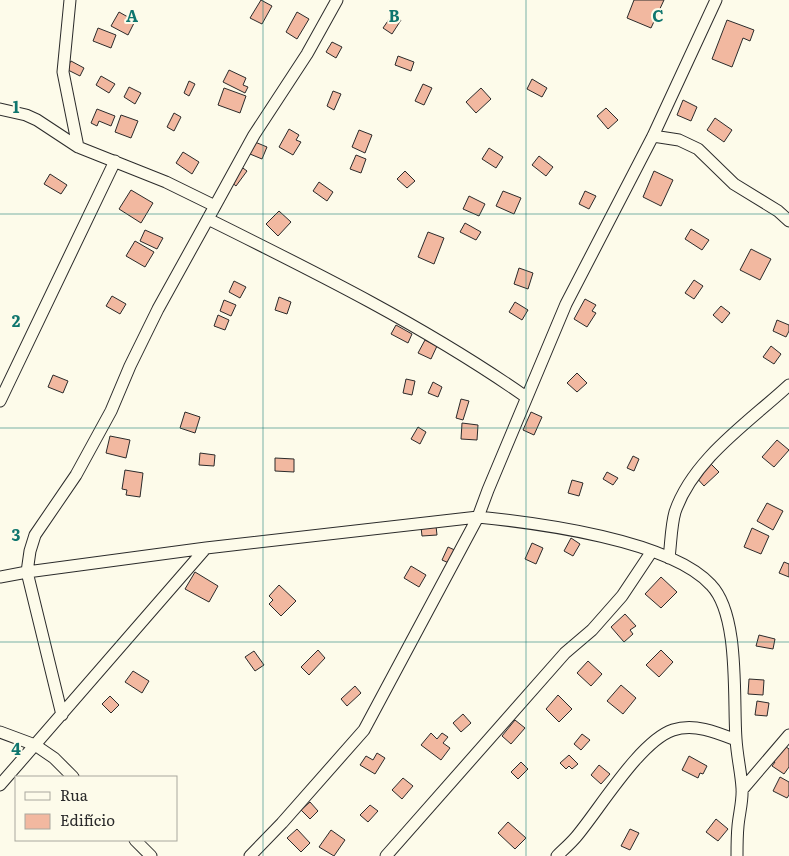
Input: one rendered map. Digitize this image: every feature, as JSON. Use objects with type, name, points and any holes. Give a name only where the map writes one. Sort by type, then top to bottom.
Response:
[{"type":"street","points":[[70,0],[63,72],[78,146]]},
{"type":"street","points":[[62,715],[27,572],[30,551],[35,535],[76,475],[111,411],[130,366],[158,309],[254,135],[307,54],[337,0]]},
{"type":"street","points":[[250,856],[282,823],[364,730],[478,517],[566,304],[653,136],[716,0]]},
{"type":"street","points":[[0,109],[38,120],[78,146],[166,182],[215,206]]},
{"type":"street","points":[[653,136],[679,140],[698,149],[734,184],[778,211],[789,221]]},
{"type":"street","points":[[0,401],[115,161]]},
{"type":"street","points":[[208,219],[371,301],[526,397]]},
{"type":"street","points":[[669,558],[675,514],[693,476],[715,451],[789,385]]},
{"type":"street","points":[[0,577],[206,548],[478,517],[523,522],[593,535],[652,551],[696,572],[712,585],[721,600],[726,614],[732,645],[736,740],[742,790],[737,828],[737,856]]},
{"type":"street","points":[[0,785],[206,548]]},
{"type":"street","points":[[386,856],[565,653],[592,630],[622,596],[652,551]]},
{"type":"street","points":[[557,856],[576,837],[603,799],[655,741],[672,730],[688,728],[716,732],[736,740]]},
{"type":"street","points":[[0,732],[35,745],[54,758],[72,776]]},
{"type":"street","points":[[742,790],[789,735]]},
{"type":"street","points":[[136,841],[151,856]]},
{"type":"building","points":[[261,0],[272,6],[262,24],[250,18]]},
{"type":"building","points":[[634,0],[664,0],[651,28],[627,18]]},
{"type":"building","points":[[119,12],[135,21],[128,35],[111,26]]},
{"type":"building","points":[[297,12],[309,19],[297,39],[286,32]]},
{"type":"building","points":[[392,15],[401,20],[392,34],[383,28]]},
{"type":"building","points":[[727,20],[754,30],[750,41],[743,38],[732,67],[712,59]]},
{"type":"building","points":[[98,28],[116,35],[111,48],[93,41]]},
{"type":"building","points":[[332,42],[342,47],[336,58],[326,52]]},
{"type":"building","points":[[398,56],[414,62],[411,71],[395,65]]},
{"type":"building","points":[[71,61],[84,68],[80,76],[66,69]]},
{"type":"building","points":[[229,70],[246,78],[243,85],[248,87],[245,93],[223,82]]},
{"type":"building","points":[[101,76],[115,84],[109,93],[96,85]]},
{"type":"building","points":[[532,79],[547,88],[542,97],[527,89]]},
{"type":"building","points":[[189,81],[195,84],[189,96],[184,93]]},
{"type":"building","points":[[423,84],[432,88],[424,105],[415,101]]},
{"type":"building","points":[[129,87],[141,93],[135,104],[124,97]]},
{"type":"building","points":[[224,88],[246,96],[240,113],[218,105]]},
{"type":"building","points":[[481,88],[491,99],[476,113],[466,102]]},
{"type":"building","points":[[333,91],[341,94],[334,110],[327,106]]},
{"type":"building","points":[[683,100],[697,107],[691,121],[677,115]]},
{"type":"building","points":[[606,108],[618,120],[608,129],[597,116]]},
{"type":"building","points":[[97,109],[115,116],[111,126],[99,121],[97,126],[91,123]]},
{"type":"building","points":[[174,113],[181,117],[174,131],[167,127]]},
{"type":"building","points":[[121,115],[138,121],[131,138],[115,132]]},
{"type":"building","points":[[715,118],[732,130],[724,142],[707,130]]},
{"type":"building","points":[[289,129],[299,135],[296,140],[301,142],[293,155],[279,147]]},
{"type":"building","points":[[359,130],[372,135],[365,153],[352,147]]},
{"type":"building","points":[[255,142],[267,147],[262,159],[250,154]]},
{"type":"building","points":[[489,148],[503,157],[496,168],[482,159]]},
{"type":"building","points":[[183,152],[199,162],[192,174],[176,163]]},
{"type":"building","points":[[356,155],[366,159],[361,173],[350,169]]},
{"type":"building","points":[[539,156],[553,167],[546,176],[532,165]]},
{"type":"building","points":[[236,163],[247,171],[236,186],[225,177]]},
{"type":"building","points":[[405,171],[415,181],[407,188],[397,179]]},
{"type":"building","points":[[654,171],[673,180],[661,206],[643,197]]},
{"type":"building","points":[[50,174],[67,185],[61,194],[44,184]]},
{"type":"building","points":[[319,182],[333,192],[327,201],[313,191]]},
{"type":"building","points":[[131,190],[153,203],[141,223],[119,209]]},
{"type":"building","points":[[503,191],[521,198],[514,214],[496,206]]},
{"type":"building","points":[[585,191],[596,196],[589,209],[579,204]]},
{"type":"building","points":[[469,196],[485,204],[479,216],[463,209]]},
{"type":"building","points":[[279,211],[291,222],[278,236],[266,224]]},
{"type":"building","points":[[465,223],[481,232],[476,240],[460,232]]},
{"type":"building","points":[[691,229],[709,240],[702,250],[685,239]]},
{"type":"building","points":[[145,230],[163,238],[157,249],[140,241]]},
{"type":"building","points":[[428,232],[444,238],[434,264],[418,257]]},
{"type":"building","points":[[135,241],[154,252],[145,267],[126,256]]},
{"type":"building","points":[[751,249],[771,259],[760,280],[740,270]]},
{"type":"building","points":[[519,268],[533,273],[528,289],[514,284]]},
{"type":"building","points":[[694,280],[703,286],[694,299],[685,293]]},
{"type":"building","points":[[234,281],[246,287],[240,298],[229,292]]},
{"type":"building","points":[[112,296],[126,304],[120,314],[106,306]]},
{"type":"building","points":[[279,297],[291,302],[287,314],[275,310]]},
{"type":"building","points":[[585,299],[596,305],[592,311],[596,313],[587,327],[574,319]]},
{"type":"building","points":[[224,300],[236,305],[231,316],[220,311]]},
{"type":"building","points":[[515,302],[528,310],[522,320],[509,312]]},
{"type":"building","points":[[721,306],[730,313],[722,323],[713,315]]},
{"type":"building","points":[[218,315],[229,320],[225,330],[214,326]]},
{"type":"building","points":[[777,320],[789,325],[786,337],[773,331]]},
{"type":"building","points":[[396,325],[412,334],[408,343],[391,334]]},
{"type":"building","points":[[425,340],[437,346],[431,359],[418,353]]},
{"type":"building","points":[[771,346],[781,354],[774,364],[763,357]]},
{"type":"building","points":[[577,373],[587,383],[577,392],[567,383]]},
{"type":"building","points":[[53,375],[68,381],[63,393],[48,387]]},
{"type":"building","points":[[406,379],[415,381],[412,395],[403,393]]},
{"type":"building","points":[[433,382],[442,387],[438,397],[428,393]]},
{"type":"building","points":[[461,399],[469,401],[463,420],[456,418]]},
{"type":"building","points":[[185,412],[200,417],[195,433],[180,428]]},
{"type":"building","points":[[531,412],[542,417],[534,435],[523,430]]},
{"type":"building","points":[[462,423],[478,425],[477,440],[461,439]]},
{"type":"building","points":[[418,427],[426,432],[420,444],[411,439]]},
{"type":"building","points":[[110,436],[130,440],[126,458],[106,453]]},
{"type":"building","points":[[777,440],[789,450],[774,467],[762,457]]},
{"type":"building","points":[[200,453],[215,455],[214,466],[199,465]]},
{"type":"building","points":[[633,456],[639,459],[634,471],[627,468]]},
{"type":"building","points":[[275,458],[294,459],[294,472],[275,471]]},
{"type":"building","points":[[710,463],[719,472],[704,486],[695,476]]},
{"type":"building","points":[[125,470],[143,473],[140,497],[126,495],[127,490],[122,489]]},
{"type":"building","points":[[607,472],[618,478],[613,485],[603,479]]},
{"type":"building","points":[[572,480],[583,483],[579,496],[568,493]]},
{"type":"building","points":[[767,503],[783,511],[773,530],[757,521]]},
{"type":"building","points":[[436,526],[437,535],[422,536],[421,527]]},
{"type":"building","points":[[752,528],[769,536],[761,554],[744,547]]},
{"type":"building","points":[[571,538],[580,544],[573,556],[564,551]]},
{"type":"building","points":[[532,543],[543,548],[536,564],[525,559]]},
{"type":"building","points":[[448,547],[457,551],[451,564],[442,560]]},
{"type":"building","points":[[784,562],[789,564],[789,577],[779,573]]},
{"type":"building","points":[[411,566],[426,575],[419,587],[404,578]]},
{"type":"building","points":[[195,572],[218,586],[209,602],[185,589]]},
{"type":"building","points":[[661,577],[677,592],[661,608],[645,594]]},
{"type":"building","points":[[279,585],[296,601],[281,616],[269,604],[273,600],[269,596]]},
{"type":"building","points":[[625,614],[636,626],[630,630],[633,634],[624,642],[611,627]]},
{"type":"building","points":[[759,635],[775,639],[773,649],[756,646]]},
{"type":"building","points":[[318,650],[325,658],[309,675],[301,667]]},
{"type":"building","points":[[661,650],[673,662],[659,677],[646,665]]},
{"type":"building","points":[[254,651],[264,665],[255,671],[245,657]]},
{"type":"building","points":[[588,661],[602,674],[591,686],[577,673]]},
{"type":"building","points":[[133,671],[149,681],[142,693],[125,682]]},
{"type":"building","points":[[749,679],[764,680],[763,695],[748,694]]},
{"type":"building","points":[[621,685],[636,698],[623,714],[607,701]]},
{"type":"building","points":[[355,686],[361,693],[347,706],[341,699]]},
{"type":"building","points":[[558,695],[572,709],[559,722],[546,709]]},
{"type":"building","points":[[110,696],[119,705],[111,713],[102,704]]},
{"type":"building","points":[[757,701],[769,703],[767,716],[755,715]]},
{"type":"building","points":[[463,714],[471,723],[461,732],[453,723]]},
{"type":"building","points":[[515,720],[525,728],[511,744],[502,736]]},
{"type":"building","points":[[431,733],[437,739],[442,733],[448,737],[443,743],[450,748],[441,760],[421,745]]},
{"type":"building","points":[[582,734],[590,740],[581,750],[574,744]]},
{"type":"building","points":[[778,741],[789,749],[789,767],[784,774],[772,766],[775,762],[767,756]]},
{"type":"building","points":[[377,753],[385,758],[375,774],[360,765],[366,756],[373,760]]},
{"type":"building","points":[[569,755],[578,764],[572,769],[569,766],[566,769],[560,763]]},
{"type":"building","points":[[689,756],[707,766],[703,774],[700,773],[698,778],[682,770]]},
{"type":"building","points":[[521,762],[528,769],[518,779],[511,772]]},
{"type":"building","points":[[599,765],[610,774],[601,784],[591,775]]},
{"type":"building","points":[[780,777],[789,782],[789,795],[787,798],[773,791]]},
{"type":"building","points":[[403,778],[413,786],[402,799],[392,790]]},
{"type":"building","points":[[310,802],[318,811],[310,819],[301,810]]},
{"type":"building","points":[[370,805],[378,811],[368,822],[360,815]]},
{"type":"building","points":[[716,819],[728,829],[718,841],[706,832]]},
{"type":"building","points":[[508,822],[526,838],[515,849],[498,833]]},
{"type":"building","points":[[297,829],[310,843],[301,852],[287,838]]},
{"type":"building","points":[[630,829],[639,833],[630,850],[621,846]]},
{"type":"building","points":[[331,830],[345,840],[334,856],[319,847]]}]
